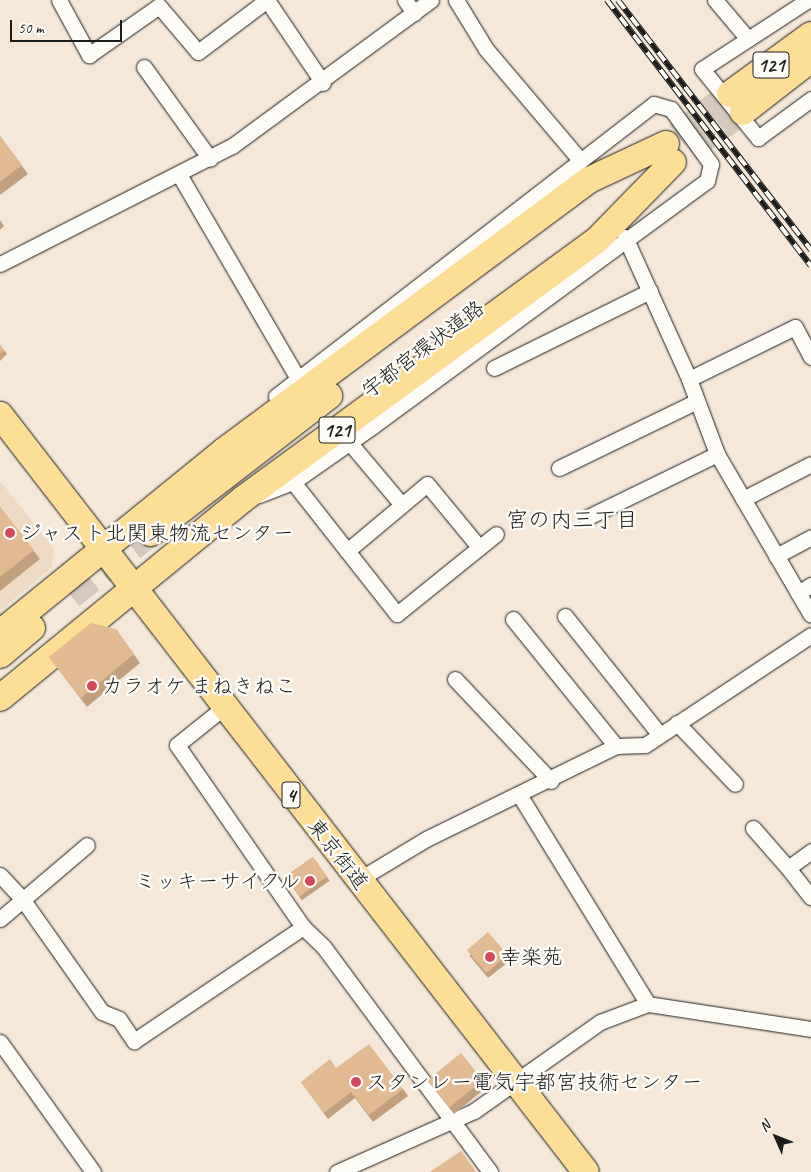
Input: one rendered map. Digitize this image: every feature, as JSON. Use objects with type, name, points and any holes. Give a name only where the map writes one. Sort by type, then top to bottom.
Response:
[{"type":"highway","name":"121","points":[[811,35],[737,103],[811,59]]},
{"type":"highway","name":"121","points":[[0,633],[102,548],[224,451],[589,180],[676,148]]},
{"type":"highway","name":"121","points":[[0,698],[243,499],[596,241],[676,148]]},
{"type":"highway","name":"宇都宮環状道路","points":[[154,541],[676,148]]},
{"type":"highway","name":"東京街道","points":[[0,415],[223,708],[586,1172]]},
{"type":"highway","points":[[0,655],[76,602],[0,677]]},
{"type":"street","points":[[59,0],[90,55],[157,3],[198,52],[267,0],[323,83]]},
{"type":"street","points":[[405,0],[414,13]]},
{"type":"street","points":[[0,264],[180,176],[210,159],[323,83],[431,0]]},
{"type":"street","points":[[456,0],[486,49],[580,160]]},
{"type":"street","points":[[715,0],[748,40]]},
{"type":"street","points":[[808,0],[702,69],[758,138],[811,99]]},
{"type":"street","points":[[144,67],[210,159]]},
{"type":"street","points":[[224,451],[248,418],[654,104],[671,109],[711,164],[707,181],[625,237],[349,442],[293,482],[243,499]]},
{"type":"street","points":[[180,176],[298,379]]},
{"type":"street","points":[[625,237],[689,379],[717,454],[776,556],[804,589],[811,615]]},
{"type":"street","points":[[494,368],[650,291]]},
{"type":"street","points":[[689,379],[796,327],[811,357]]},
{"type":"street","points":[[559,468],[697,400]]},
{"type":"street","points":[[349,442],[402,505]]},
{"type":"street","points":[[586,518],[717,454]]},
{"type":"street","points":[[743,499],[811,464]]},
{"type":"street","points":[[293,482],[397,614],[496,534]]},
{"type":"street","points":[[347,551],[427,484],[479,548]]},
{"type":"street","points":[[776,556],[811,537]]},
{"type":"street","points":[[565,616],[660,735]]},
{"type":"street","points":[[513,619],[616,746]]},
{"type":"street","points":[[358,880],[426,839],[551,782],[616,746],[645,745],[811,635]]},
{"type":"street","points":[[455,680],[551,782]]},
{"type":"street","points":[[223,708],[177,746],[302,927],[323,946],[490,1172]]},
{"type":"street","points":[[678,723],[735,784]]},
{"type":"street","points":[[520,796],[648,1004]]},
{"type":"street","points":[[753,828],[811,897]]},
{"type":"street","points":[[0,919],[87,845]]},
{"type":"street","points":[[788,868],[811,851]]},
{"type":"street","points":[[0,875],[23,900],[102,1012],[118,1019],[134,1041],[302,927]]},
{"type":"street","points":[[337,1172],[452,1121],[516,1083],[600,1022],[648,1004],[811,1029]]},
{"type":"street","points":[[0,1042],[93,1172]]},
{"type":"shaded area","points":[[0,481],[54,549],[52,567],[0,611]]},
{"type":"building","points":[[0,136],[22,165],[0,182]]},
{"type":"building","points":[[0,345],[4,350],[0,354]]},
{"type":"building","name":"ジャスト北関東物流センター","points":[[0,507],[34,550],[0,577]]},
{"type":"building","name":"カラオケ まねきねこ","points":[[91,623],[116,629],[134,654],[81,698],[49,657]]},
{"type":"building","name":"ミッキーサイクル","points":[[313,857],[327,876],[300,896],[285,877]]},
{"type":"building","name":"幸楽苑","points":[[488,932],[508,955],[487,973],[467,950]]},
{"type":"building","name":"スタンレー電気宇都宮技術センター","points":[[369,1044],[403,1089],[369,1115],[351,1092],[324,1113],[301,1082],[330,1059],[336,1068]]},
{"type":"building","points":[[461,1053],[483,1080],[450,1107],[428,1080]]},
{"type":"building","points":[[461,1151],[476,1172],[430,1172]]},
{"type":"tunnel","points":[[677,135],[730,94]]},
{"type":"tunnel","points":[[689,149],[743,112]]},
{"type":"tunnel","points":[[71,596],[151,533]]},
{"type":"railway","points":[[607,0],[811,266]]},
{"type":"railway","points":[[618,0],[811,250]]},
{"type":"place","name":"ジャスト北関東物流センター","points":[[10,533]]},
{"type":"place","name":"カラオケ まねきねこ","points":[[92,686]]},
{"type":"place","name":"ミッキーサイクル","points":[[310,881]]},
{"type":"place","name":"幸楽苑","points":[[490,957]]},
{"type":"place","name":"スタンレー電気宇都宮技術センター","points":[[356,1082]]},
{"type":"district","name":"宮の内三丁目","points":[[572,521]]}]
